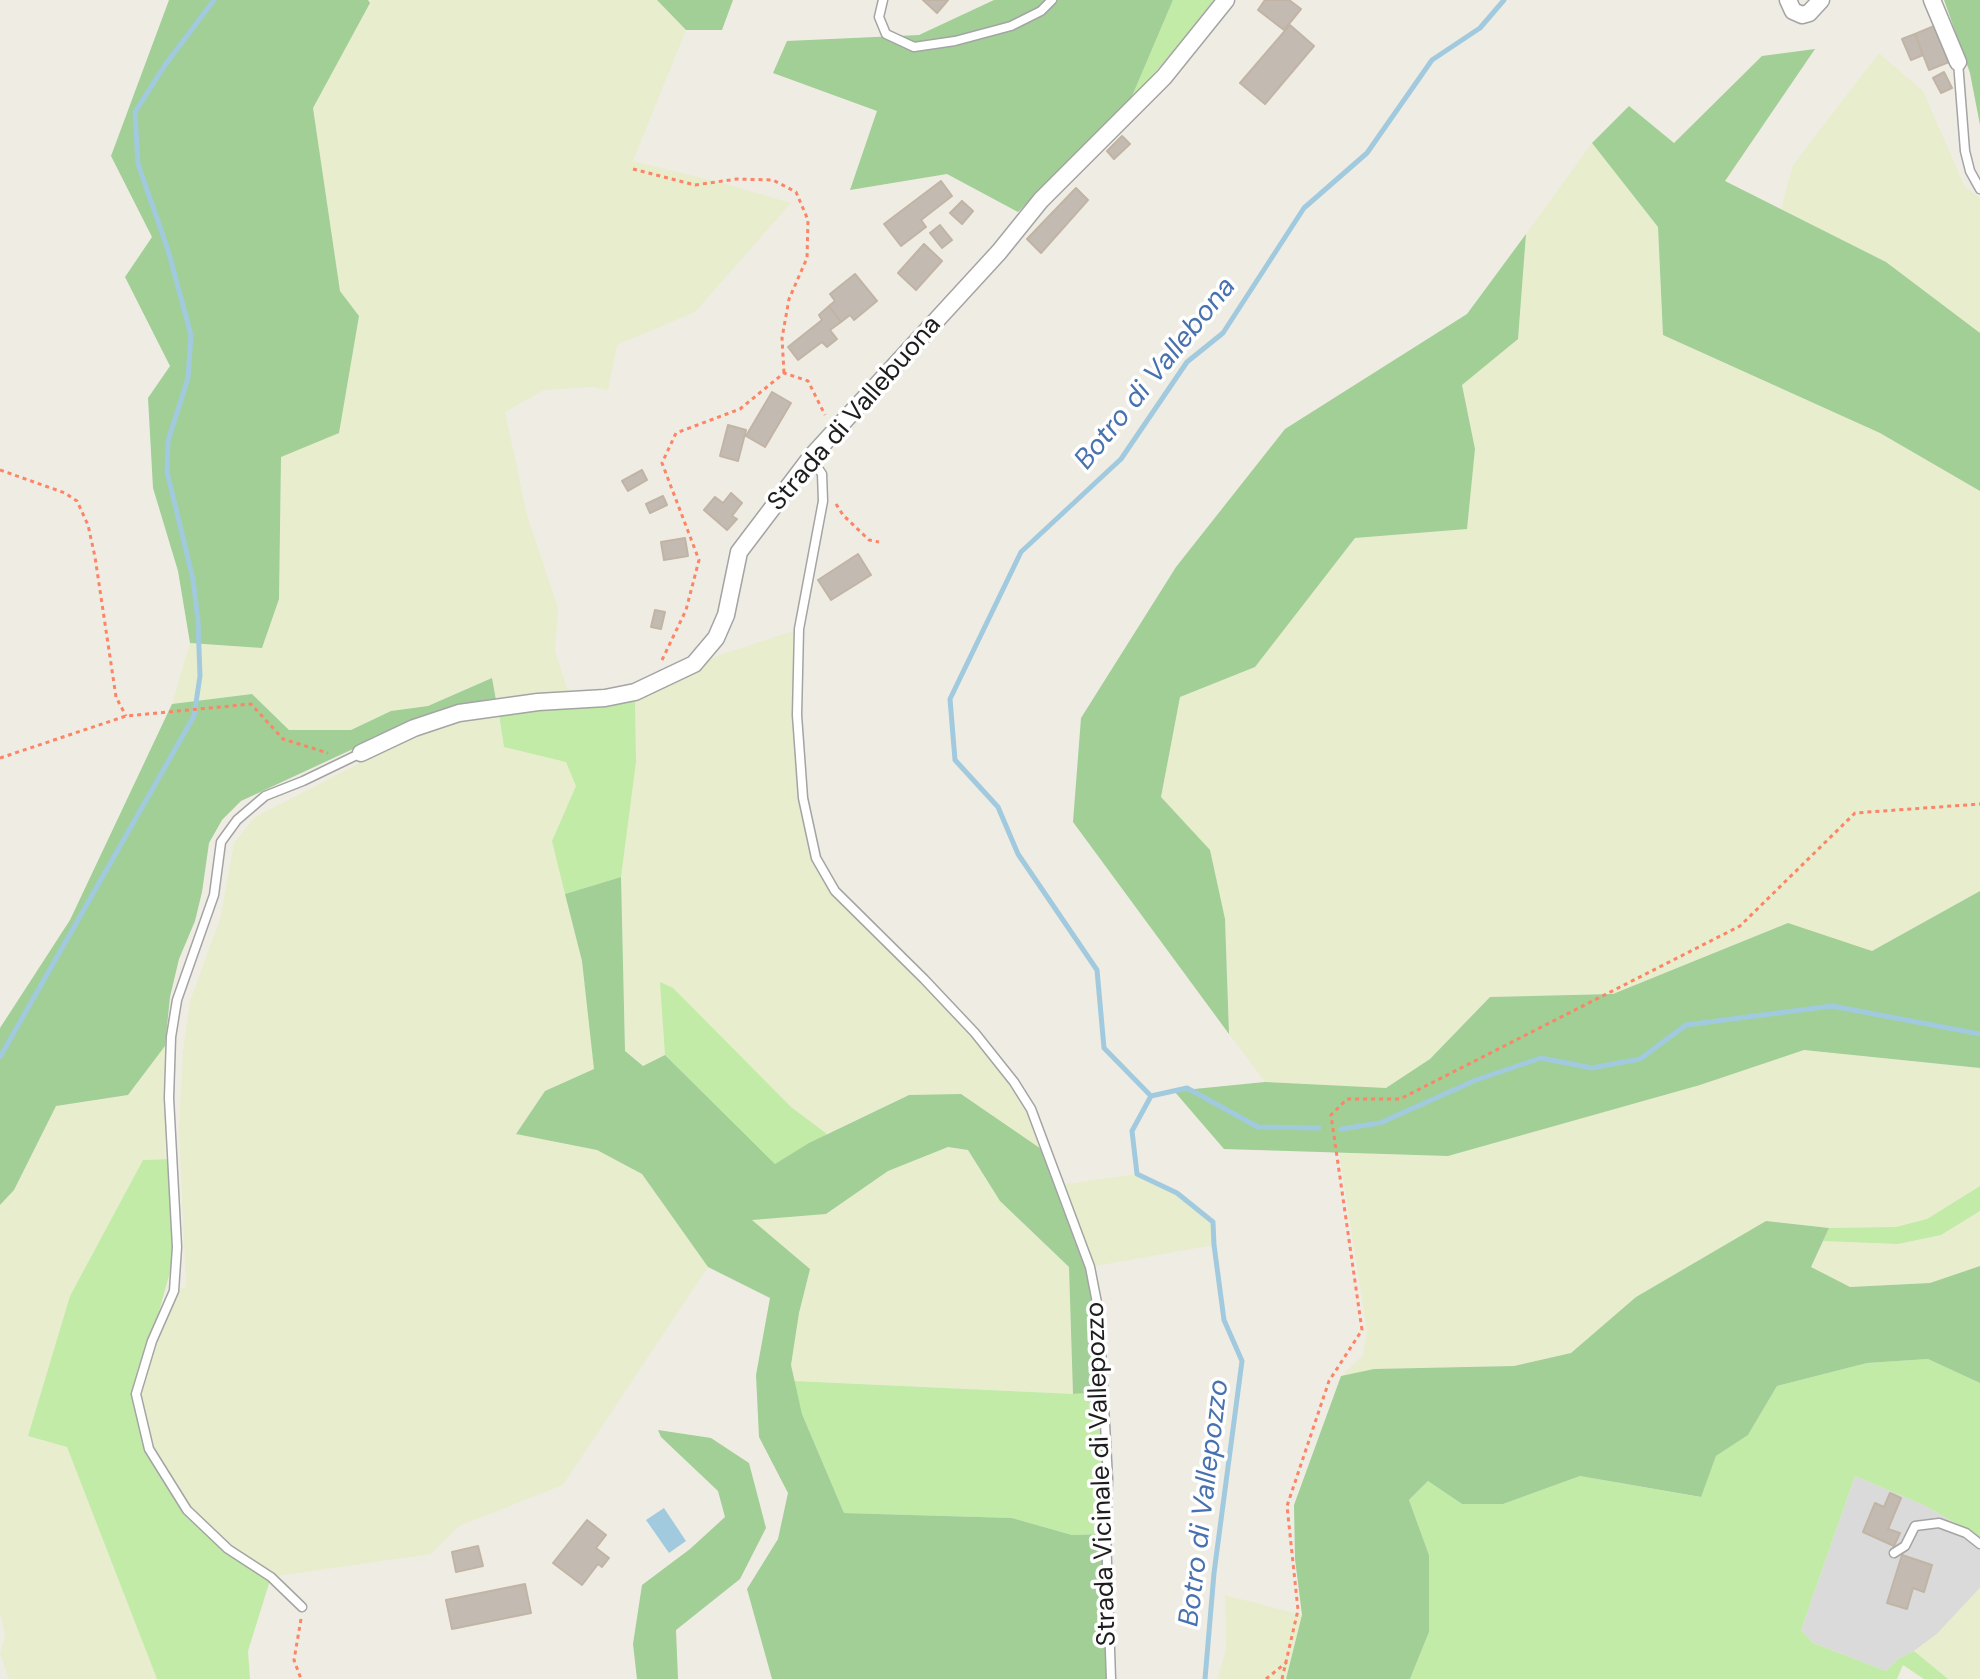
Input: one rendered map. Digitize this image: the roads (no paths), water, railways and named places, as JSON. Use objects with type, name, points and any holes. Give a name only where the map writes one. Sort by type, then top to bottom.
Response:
[{"type":"street","name":"Strada di Vallebuona","points":[[361,753],[414,728],[459,713],[620,695],[641,689],[694,664],[716,638],[721,626],[739,552],[814,454],[999,252],[1041,200],[1164,77],[1226,0]]},
{"type":"street","points":[[1788,0],[1793,11],[1802,15],[1809,13],[1821,0]]},
{"type":"street","points":[[1932,0],[1958,62]]},
{"type":"lane","points":[[883,0],[879,17],[886,34],[914,47],[955,41],[1011,26],[1041,11],[1052,0]]},
{"type":"lane","points":[[1958,62],[1965,151],[1970,171],[1980,189]]},
{"type":"lane","name":"Strada Vicinale di Vallepozzo","points":[[814,454],[822,474],[823,501],[799,629],[797,715],[803,798],[816,858],[835,891],[975,1033],[1014,1082],[1031,1109],[1090,1267],[1099,1313],[1108,1479],[1106,1534],[1111,1679]]},
{"type":"lane","points":[[302,1607],[271,1577],[228,1549],[187,1510],[149,1449],[136,1394],[152,1341],[174,1291],[177,1247],[169,1098],[171,1037],[177,1000],[214,895],[221,842],[237,820],[265,796],[361,753]]},
{"type":"lane","points":[[1894,1553],[1905,1546],[1915,1526],[1939,1523],[1966,1533],[1980,1544]]},
{"type":"water","points":[[664,1508],[686,1541],[669,1553],[646,1520]]},
{"type":"waterway","points":[[0,1057],[194,716],[200,676],[198,621],[193,579],[167,472],[168,441],[188,378],[191,335],[168,250],[138,164],[135,112],[165,65],[214,0]]},
{"type":"waterway","name":"Botro di Vallebona","points":[[1151,1096],[1104,1048],[1097,970],[1018,854],[998,807],[955,760],[950,699],[1021,552],[1121,459],[1187,362],[1223,333],[1304,208],[1367,153],[1432,60],[1480,28],[1504,0]]},
{"type":"waterway","points":[[1341,1129],[1380,1123],[1476,1080],[1541,1058],[1592,1068],[1640,1059],[1686,1025],[1832,1006],[1980,1034]]},
{"type":"waterway","points":[[1151,1096],[1187,1088],[1258,1127],[1319,1128]]},
{"type":"waterway","name":"Botro di Vallepozzo","points":[[1151,1096],[1132,1131],[1137,1174],[1177,1193],[1213,1222],[1224,1320],[1242,1361],[1214,1573],[1205,1679]]}]
